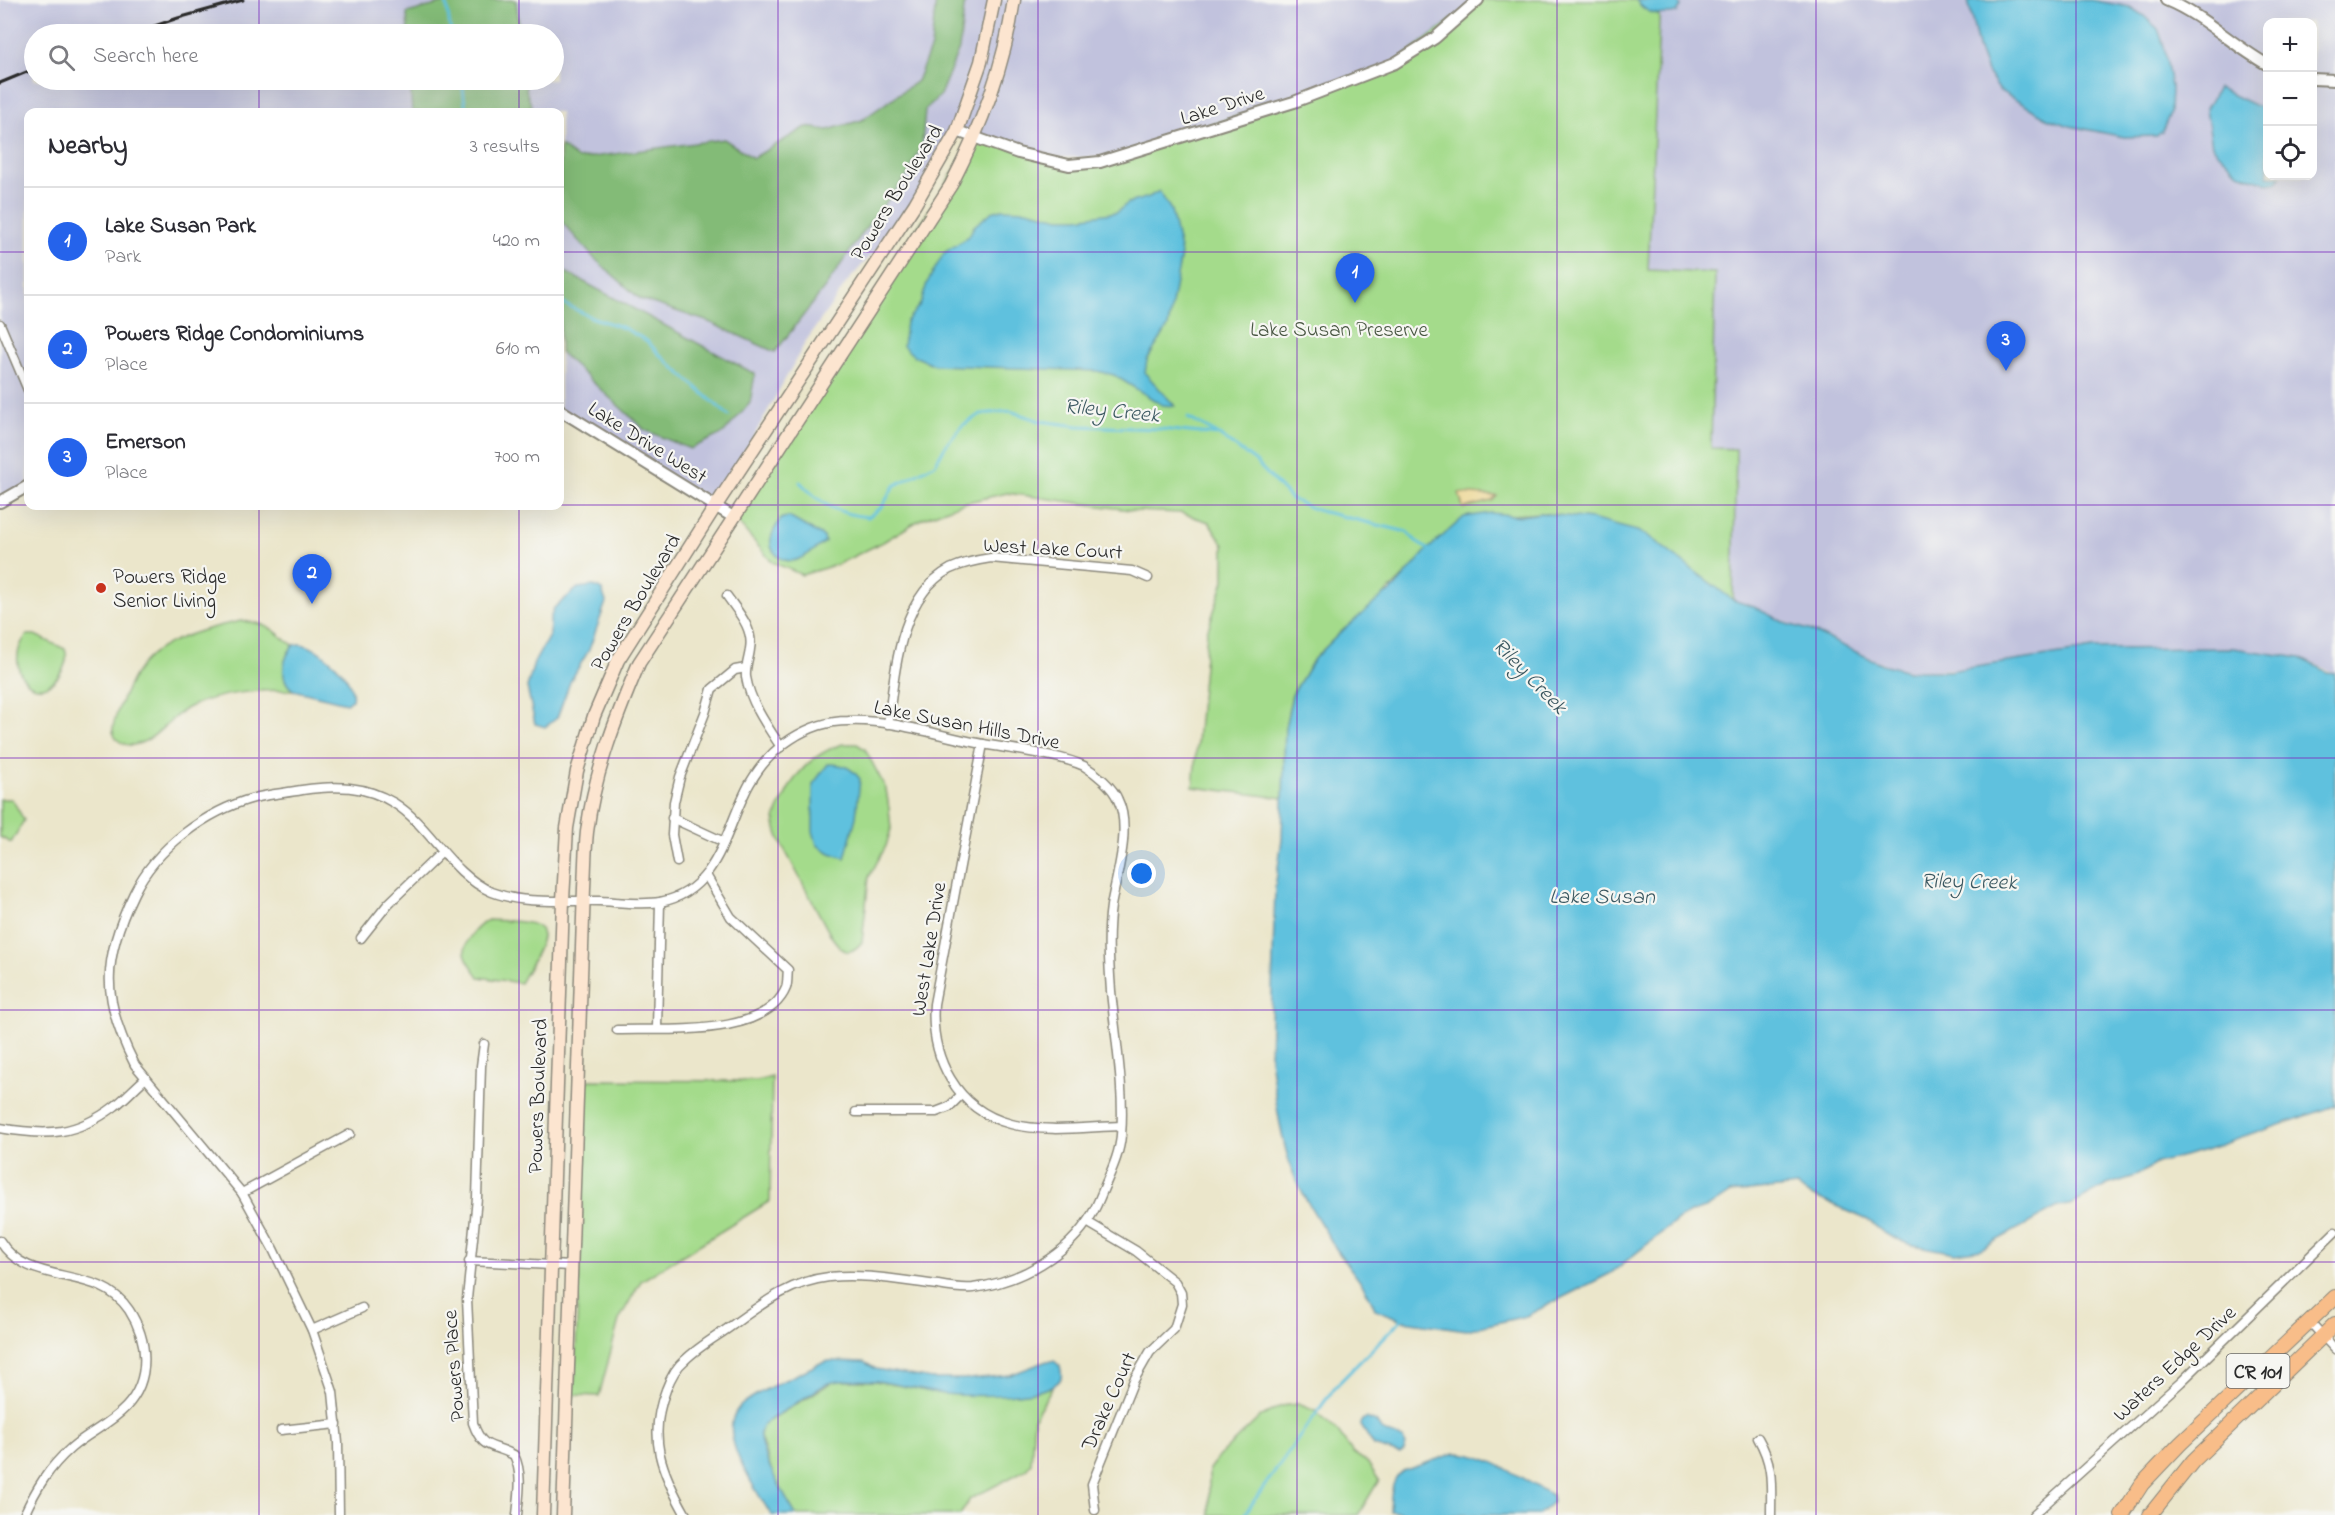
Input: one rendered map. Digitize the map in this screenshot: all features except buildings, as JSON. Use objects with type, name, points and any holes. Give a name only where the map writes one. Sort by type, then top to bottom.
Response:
[{"type":"main road","name":"Powers Boulevard","points":[[543,1515],[563,900],[567,828],[577,771],[594,716],[618,660],[715,507],[912,210],[957,131],[981,62],[994,0]]},
{"type":"main road","name":"Powers Boulevard","points":[[564,1515],[583,901],[587,832],[597,778],[612,728],[639,663],[951,184],[975,138],[1008,37],[1014,0]]},
{"type":"main road","name":"CR 101","points":[[2122,1515],[2142,1484],[2180,1444],[2335,1297]]},
{"type":"main road","name":"CR 101","points":[[2150,1515],[2193,1461],[2335,1324]]},
{"type":"street","name":"Lake Drive","points":[[957,131],[1018,153],[1069,165],[1100,162],[1294,102],[1395,63],[1435,38],[1478,0]]},
{"type":"street","points":[[2166,0],[2206,22],[2250,55],[2263,62]]},
{"type":"street","points":[[2317,79],[2335,81]]},
{"type":"street","points":[[0,324],[24,381]]},
{"type":"street","name":"Lake Drive West","points":[[564,413],[733,517]]},
{"type":"street","points":[[0,502],[24,488]]},
{"type":"street","name":"West Lake Court","points":[[888,724],[902,639],[913,608],[930,584],[949,570],[969,562],[991,558],[1132,571],[1148,578]]},
{"type":"street","points":[[727,596],[750,632],[751,647],[746,668],[752,695],[765,723],[781,747]]},
{"type":"street","points":[[677,862],[672,835],[672,818],[680,777],[712,689],[735,670],[746,668]]},
{"type":"street","name":"Lake Susan Hills Drive","points":[[339,1515],[337,1424],[333,1392],[312,1330],[273,1249],[242,1193],[135,1065],[111,1004],[109,980],[111,951],[124,914],[141,880],[178,838],[227,807],[258,797],[324,787],[348,787],[367,790],[387,798],[406,811],[442,852],[472,879],[492,892],[525,900],[660,902],[694,888],[706,875],[724,842],[750,783],[769,757],[790,739],[821,724],[848,720],[888,724],[1045,755],[1082,765],[1102,780],[1119,800],[1124,827],[1118,876],[1110,910],[1108,963],[1121,1141],[1112,1169],[1087,1222],[1072,1241],[1042,1264],[1008,1280],[978,1287],[968,1289],[838,1276],[794,1285],[757,1307],[681,1362],[668,1384],[658,1412],[657,1444],[665,1479],[686,1515]]},
{"type":"street","name":"West Lake Drive","points":[[983,744],[933,1015],[934,1036],[942,1065],[961,1095],[989,1115],[1010,1124],[1057,1129],[1121,1126]]},
{"type":"street","points":[[672,818],[724,842]]},
{"type":"street","points":[[361,938],[388,904],[442,852]]},
{"type":"street","points":[[617,1030],[708,1029],[737,1023],[762,1014],[780,998],[787,987],[788,970],[731,917],[706,875]]},
{"type":"street","points":[[657,1028],[660,902]]},
{"type":"street","name":"Powers Place","points":[[484,1044],[481,1066],[477,1198],[467,1299],[473,1423],[478,1436],[485,1445],[514,1455],[520,1479],[517,1515]]},
{"type":"street","points":[[0,1128],[34,1134],[58,1132],[80,1126],[100,1117],[117,1105],[146,1078]]},
{"type":"street","points":[[856,1112],[936,1112],[949,1107],[961,1095]]},
{"type":"street","points":[[242,1193],[350,1134]]},
{"type":"street","name":"Drake Court","points":[[1087,1222],[1136,1251],[1175,1281],[1181,1293],[1182,1304],[1174,1329],[1150,1352],[1134,1380],[1092,1484],[1095,1510]]},
{"type":"street","name":"Waters Edge Drive","points":[[2033,1515],[2181,1382],[2335,1232]]},
{"type":"street","points":[[2,1247],[24,1265],[44,1273],[93,1282],[110,1290],[124,1303],[136,1321],[143,1338],[145,1354],[139,1388],[127,1406],[72,1447],[52,1467],[37,1486],[24,1515]]},
{"type":"street","points":[[469,1261],[571,1266]]},
{"type":"street","points":[[312,1330],[362,1308]]},
{"type":"street","points":[[2310,1322],[2335,1350]]},
{"type":"street","points":[[281,1430],[337,1424]]},
{"type":"street","points":[[1758,1438],[1770,1465],[1771,1515]]},
{"type":"shaded area","points":[[0,0],[1478,0],[1395,63],[1115,158],[1034,157],[957,132],[912,210],[847,282],[806,341],[715,507],[564,413],[564,108],[24,108],[24,488],[0,502]]},
{"type":"shaded area","points":[[1659,0],[2335,0],[2335,673],[2304,660],[2112,649],[1959,669],[1913,671],[1890,666],[1733,600],[1736,449],[1711,448],[1715,273],[1648,270]]},
{"type":"green space","points":[[454,0],[516,0],[519,24],[408,24],[407,13]]},
{"type":"green space","points":[[936,0],[965,0],[959,49],[940,95],[925,110],[922,145],[907,176],[870,222],[826,286],[775,352],[709,322],[640,299],[595,259],[564,224],[564,149],[578,159],[724,139],[753,158],[806,127],[828,130],[862,120],[917,81],[931,47]]},
{"type":"green space","name":"Lake Susan Preserve","points":[[1478,0],[1660,0],[1648,270],[1715,273],[1711,448],[1736,449],[1733,600],[1541,513],[1512,515],[1407,573],[1314,659],[1292,695],[1285,728],[1283,798],[1193,787],[1207,632],[1224,581],[1224,545],[1209,522],[1181,513],[1137,511],[1007,493],[963,503],[921,519],[883,542],[838,564],[802,575],[772,562],[733,517],[975,138],[1069,165],[1100,162],[1395,63]]},
{"type":"green space","points":[[411,90],[526,90],[532,108],[412,108]]},
{"type":"green space","points":[[564,271],[755,374],[750,403],[724,433],[690,449],[645,430],[564,356]]},
{"type":"green space","points":[[241,621],[267,626],[294,645],[287,656],[284,668],[285,680],[293,690],[253,691],[214,698],[182,711],[156,734],[141,743],[130,745],[117,740],[113,731],[119,708],[136,673],[147,659],[164,646],[185,636]]},
{"type":"green space","points":[[27,635],[35,635],[65,649],[66,652],[62,671],[52,682],[42,687],[33,686],[25,680],[20,671],[18,659],[20,647]]},
{"type":"green space","points":[[843,744],[857,744],[865,749],[886,789],[891,829],[886,846],[869,877],[862,942],[849,951],[842,949],[831,936],[780,841],[775,822],[788,790],[800,772],[814,758]]},
{"type":"green space","points":[[0,799],[12,799],[24,820],[11,843],[0,837]]},
{"type":"green space","points":[[488,920],[515,921],[536,925],[540,928],[542,939],[520,983],[479,977],[467,959],[465,951],[468,940],[479,926]]},
{"type":"green space","points":[[772,1077],[770,1201],[641,1281],[619,1320],[599,1396],[574,1395],[587,1080],[757,1081]]},
{"type":"green space","points":[[834,1381],[875,1381],[945,1394],[1001,1394],[1038,1391],[1053,1386],[1034,1418],[1031,1463],[1025,1470],[970,1499],[960,1515],[796,1515],[775,1481],[760,1437],[760,1429],[765,1423]]},
{"type":"green space","points":[[1298,1404],[1315,1411],[1338,1432],[1353,1453],[1367,1462],[1379,1480],[1358,1515],[1209,1515],[1209,1469],[1219,1456],[1260,1417],[1281,1406]]},
{"type":"sand","points":[[1459,493],[1497,496],[1492,501],[1463,508]]},
{"type":"water","points":[[1636,0],[1679,0],[1681,6],[1677,13],[1659,14],[1644,9]]},
{"type":"water","points":[[1968,0],[2091,0],[2130,7],[2144,16],[2158,29],[2164,46],[2171,87],[2170,113],[2162,132],[2156,136],[2124,137],[2070,126],[2049,119],[2000,91],[1987,72],[1978,47]]},
{"type":"water","points":[[2218,88],[2263,109],[2263,180],[2278,180],[2277,182],[2266,183],[2239,173],[2212,146],[2206,109]]},
{"type":"water","points":[[1159,191],[1171,210],[1181,254],[1168,327],[1147,360],[1145,373],[1175,406],[1162,405],[1114,375],[1097,371],[935,365],[914,356],[903,346],[906,322],[921,303],[927,283],[944,253],[969,236],[974,226],[992,212],[1002,209],[1026,210],[1060,218],[1078,218],[1117,212],[1128,203],[1149,197]]},
{"type":"water","name":"Lake Susan","points":[[1491,513],[1521,516],[1541,513],[1591,519],[1637,531],[1648,536],[1733,600],[1754,607],[1787,624],[1809,630],[1882,664],[1908,671],[1949,671],[2093,649],[2233,648],[2300,658],[2327,672],[2335,673],[2335,1106],[2206,1150],[2157,1163],[2136,1176],[2107,1185],[2073,1204],[2058,1207],[1981,1249],[1955,1253],[1908,1244],[1884,1233],[1868,1220],[1804,1192],[1797,1186],[1730,1193],[1709,1207],[1679,1219],[1611,1273],[1526,1316],[1466,1330],[1404,1321],[1375,1309],[1367,1292],[1333,1244],[1296,1180],[1286,1152],[1276,1104],[1270,1058],[1275,888],[1282,839],[1285,728],[1292,695],[1314,659],[1341,632],[1385,594],[1390,593],[1427,550],[1464,517]]},
{"type":"water","points":[[789,517],[824,537],[825,542],[807,555],[790,561],[776,555],[771,546],[774,531],[782,518]]},
{"type":"water","points":[[594,586],[602,590],[606,602],[589,650],[570,682],[557,718],[545,727],[535,724],[527,687],[534,663],[550,634],[550,619],[554,608],[578,588]]},
{"type":"water","points":[[300,644],[327,657],[335,665],[349,683],[352,700],[346,703],[293,690],[288,685],[284,674],[285,662],[294,645]]},
{"type":"water","points":[[828,764],[846,767],[860,779],[856,817],[845,858],[817,845],[813,831],[813,784]]},
{"type":"water","points":[[829,1361],[864,1362],[876,1369],[932,1379],[970,1379],[1010,1375],[1047,1361],[1054,1361],[1060,1366],[1062,1375],[1060,1380],[1052,1386],[1005,1395],[944,1394],[870,1381],[826,1384],[765,1423],[760,1430],[760,1439],[767,1461],[796,1515],[771,1515],[741,1464],[732,1435],[732,1422],[737,1410],[751,1398],[818,1364]]},
{"type":"water","points":[[1366,1418],[1376,1422],[1381,1430],[1403,1439],[1406,1445],[1404,1451],[1400,1454],[1374,1446],[1360,1424]]},
{"type":"water","points":[[1455,1453],[1480,1457],[1505,1468],[1552,1495],[1553,1502],[1538,1515],[1419,1515],[1390,1511],[1392,1489],[1396,1479],[1403,1471]]},
{"type":"waterway","name":"Riley Creek","points":[[446,0],[450,24]]},
{"type":"waterway","name":"Riley Creek","points":[[463,90],[466,108]]},
{"type":"waterway","name":"Riley Creek","points":[[564,304],[591,317],[624,328],[647,341],[729,416]]},
{"type":"waterway","name":"Riley Creek","points":[[800,482],[815,497],[831,507],[848,514],[868,517],[882,507],[894,486],[935,464],[946,445],[963,425],[981,414],[1010,411],[1040,421],[1078,426],[1161,429],[1219,435],[1255,461],[1291,499],[1316,510],[1407,532],[1419,544],[1430,550]]},
{"type":"waterway","points":[[1188,418],[1216,433]]},
{"type":"waterway","points":[[1244,1515],[1335,1387],[1404,1317]]},
{"type":"railway","points":[[160,24],[243,0]]},
{"type":"railway","points":[[0,83],[24,73]]},
{"type":"place","name":"Lake Susan Park","points":[[1355,303]]},
{"type":"place","name":"Emerson","points":[[2006,371]]},
{"type":"place","name":"Powers Ridge Senior Living","points":[[101,588]]},
{"type":"place","name":"Powers Ridge Condominiums","points":[[312,604]]}]
